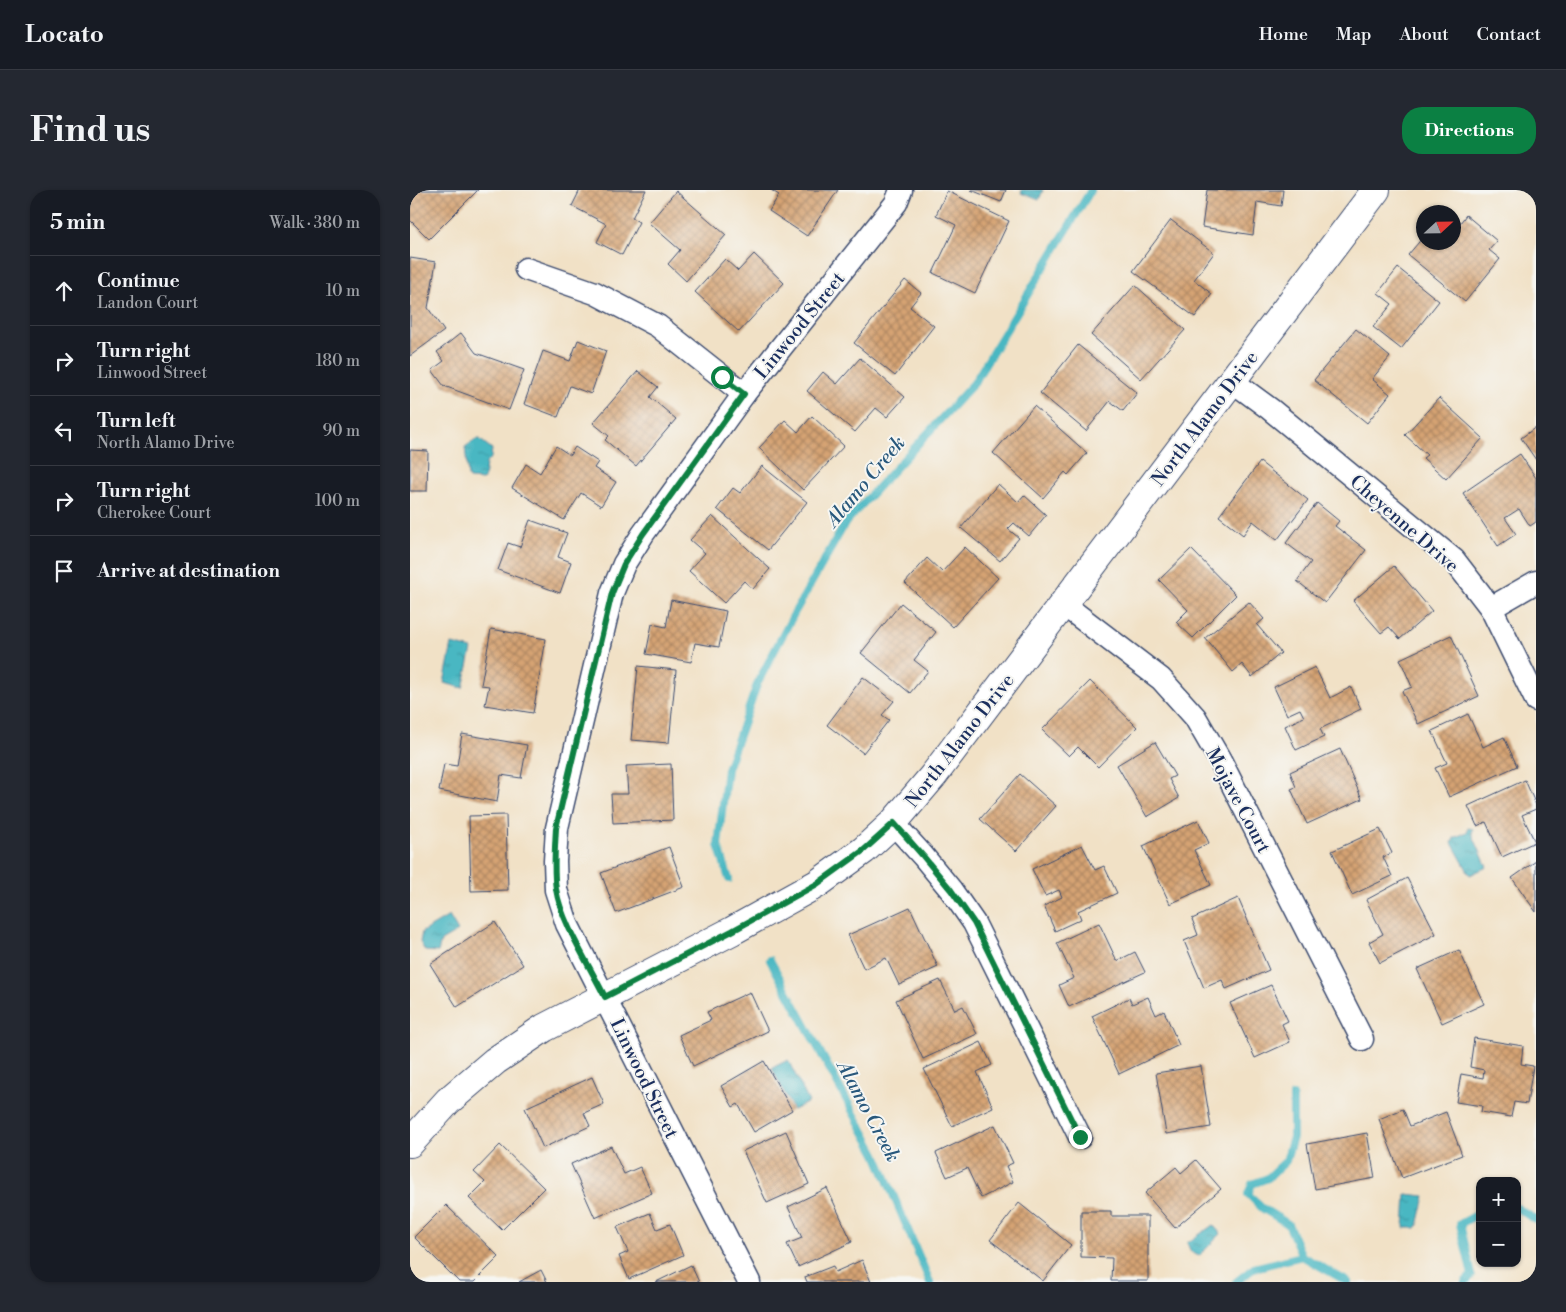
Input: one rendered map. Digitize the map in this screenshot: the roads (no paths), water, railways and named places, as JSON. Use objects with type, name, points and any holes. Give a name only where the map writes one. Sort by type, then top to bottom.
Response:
[{"type":"street","name":"Linwood Street","points":[[749,1282],[567,924],[556,890],[556,828],[612,593],[624,564],[643,534],[744,394],[896,204],[901,190]]},
{"type":"street","name":"North Alamo Drive","points":[[410,1143],[448,1101],[495,1061],[544,1028],[732,931],[817,884],[864,850],[894,823],[933,776],[1376,190]]},
{"type":"street","points":[[526,269],[594,293],[658,326],[744,394]]},
{"type":"street","name":"Cheyenne Drive","points":[[1232,381],[1270,409],[1454,560],[1491,608],[1536,700]]},
{"type":"street","points":[[1491,608],[1536,582]]},
{"type":"street","name":"Mojave Court","points":[[1063,604],[1160,679],[1195,717],[1220,760],[1362,1039]]},
{"type":"street","points":[[894,823],[946,884],[974,923],[1080,1137]]},
{"type":"water","points":[[1022,190],[1043,190],[1039,200],[1021,193]]},
{"type":"water","points":[[478,438],[492,449],[491,458],[486,463],[484,479],[482,480],[469,479],[465,447]]},
{"type":"water","points":[[452,644],[472,649],[463,688],[444,683]]},
{"type":"water","points":[[1468,828],[1473,829],[1472,833],[1487,867],[1470,875],[1452,843],[1454,838],[1467,832]]},
{"type":"water","points":[[449,916],[458,931],[441,941],[438,952],[425,951],[420,942],[422,932]]},
{"type":"water","points":[[788,1060],[809,1102],[793,1110],[772,1068]]},
{"type":"water","points":[[1406,1194],[1425,1196],[1416,1228],[1404,1228]]},
{"type":"water","points":[[1213,1225],[1221,1234],[1199,1256],[1191,1252],[1187,1243]]},
{"type":"waterway","name":"Alamo Creek","points":[[729,879],[718,845],[727,769],[758,682],[846,522],[974,383],[1091,190]]},
{"type":"waterway","name":"Alamo Creek","points":[[770,960],[876,1154],[930,1282]]},
{"type":"waterway","points":[[1293,1096],[1293,1137],[1286,1161],[1268,1178],[1252,1184],[1248,1194],[1262,1208],[1288,1224],[1302,1256]]},
{"type":"waterway","name":"Alamo Creek","points":[[1521,1211],[1536,1220]]},
{"type":"waterway","name":"Alamo Creek","points":[[1465,1282],[1472,1275],[1460,1224],[1476,1215]]},
{"type":"waterway","name":"Alamo Creek","points":[[1236,1282],[1254,1268],[1302,1256],[1348,1282]]}]
